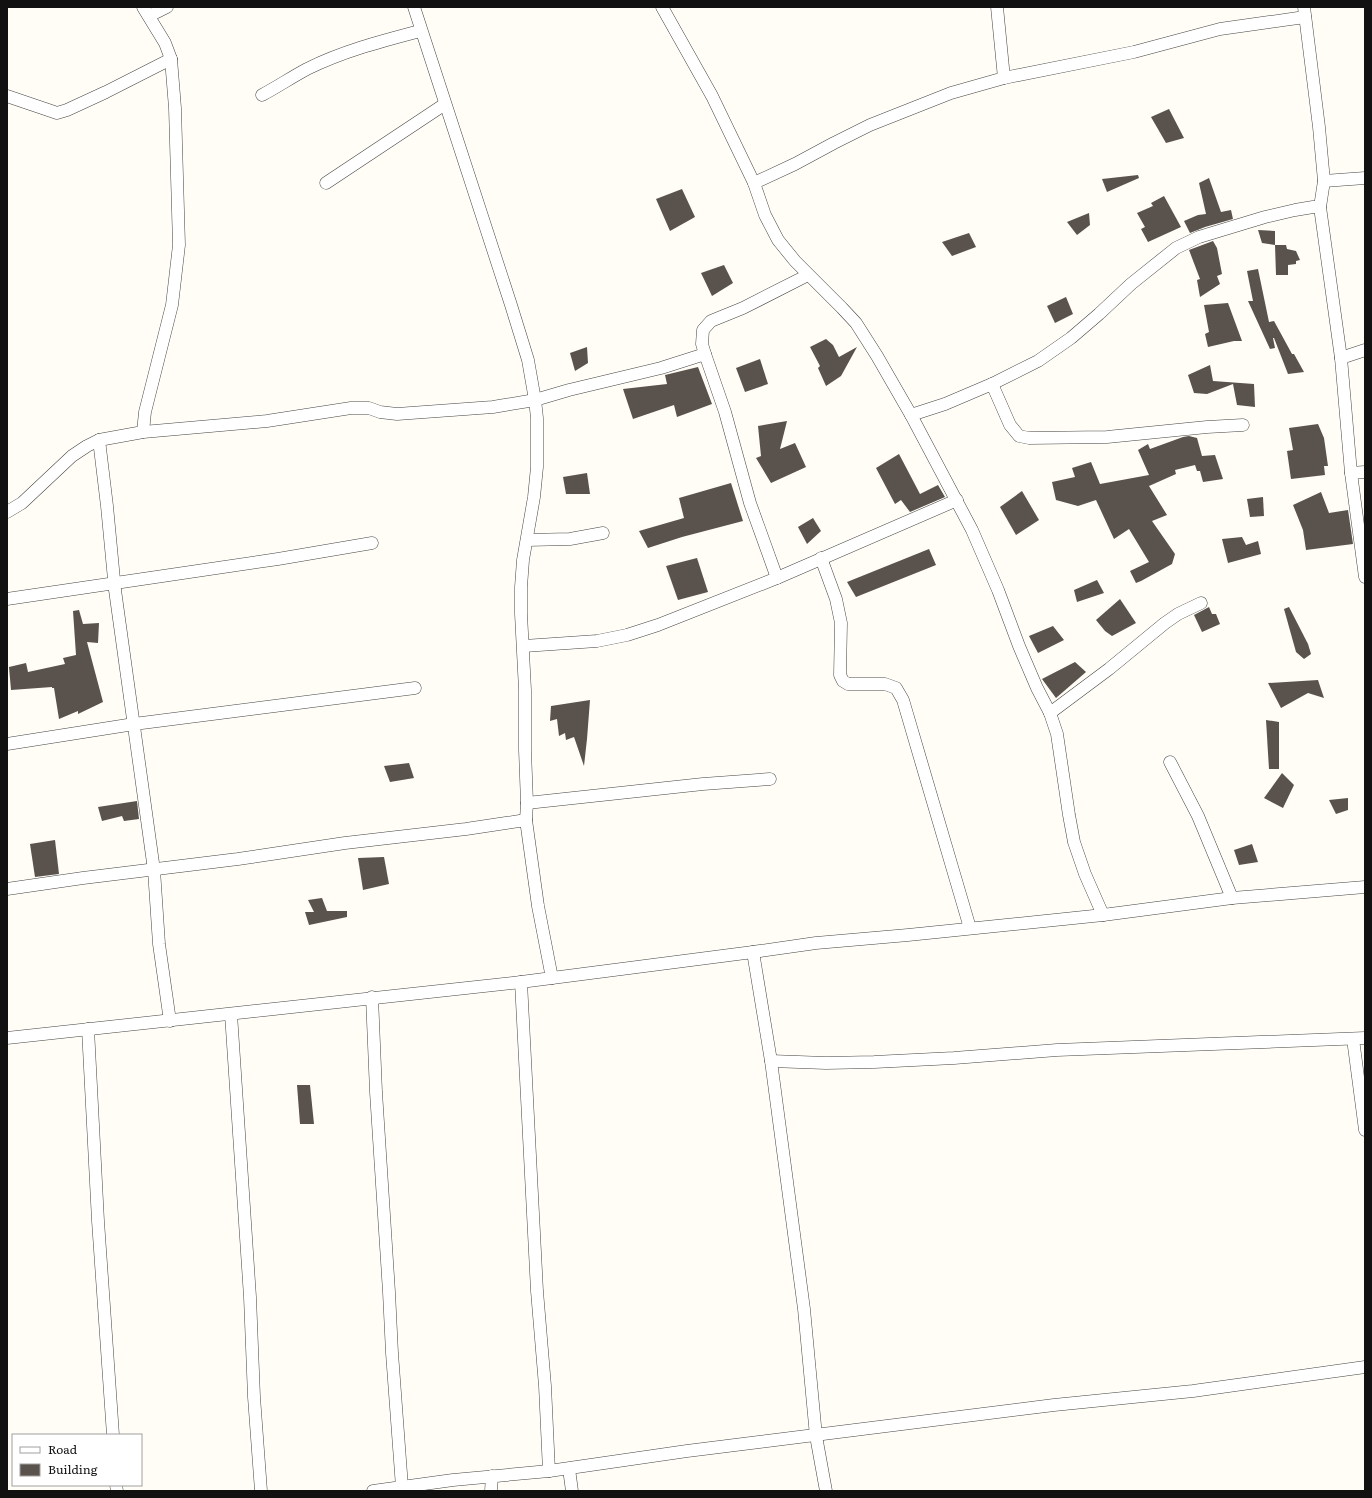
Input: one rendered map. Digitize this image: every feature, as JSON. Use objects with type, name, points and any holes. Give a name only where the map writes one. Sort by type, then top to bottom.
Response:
[{"type":"street","points":[[143,432],[145,412],[172,306],[179,245],[175,108],[171,59],[165,43],[146,12],[167,7]]},
{"type":"street","points":[[414,7],[420,31],[528,360],[535,400],[537,418],[537,467],[534,497],[523,560],[521,587],[525,690],[526,820],[538,906],[552,978]]},
{"type":"street","points":[[662,7],[712,96],[754,183],[765,216],[778,240],[808,275],[856,323],[911,415],[957,500],[988,568],[1037,688],[1050,712],[1057,734],[1074,842],[1085,874],[1103,915]]},
{"type":"street","points":[[997,7],[1004,78]]},
{"type":"street","points":[[754,183],[795,164],[852,134],[906,110],[951,93],[1004,78],[1134,52],[1220,29],[1305,12],[1324,181],[1320,207],[1341,358],[1351,473],[1365,577]]},
{"type":"street","points":[[262,95],[307,69],[330,59],[377,43],[420,31]]},
{"type":"street","points":[[7,96],[57,113],[99,95],[171,59]]},
{"type":"street","points":[[326,183],[445,104]]},
{"type":"street","points":[[1324,181],[1365,178]]},
{"type":"street","points":[[911,415],[945,404],[992,384],[1038,361],[1071,338],[1131,284],[1176,248],[1199,237],[1264,217],[1295,210],[1320,207]]},
{"type":"street","points":[[777,578],[750,503],[725,412],[702,344],[702,330],[711,321],[750,305],[808,275]]},
{"type":"street","points":[[1341,358],[1365,350]]},
{"type":"street","points":[[7,512],[22,503],[72,456],[99,440],[143,432],[267,421],[351,408],[370,408],[380,412],[397,414],[493,407],[535,400],[569,390],[661,368],[705,354]]},
{"type":"street","points":[[992,384],[1010,425],[1018,436],[1029,438],[1107,437],[1243,425]]},
{"type":"street","points":[[99,440],[114,582],[154,870],[159,944],[170,1021]]},
{"type":"street","points":[[1351,473],[1365,472]]},
{"type":"street","points":[[524,646],[597,641],[627,635],[658,625],[777,578],[957,500]]},
{"type":"street","points":[[527,540],[570,539],[603,533]]},
{"type":"street","points":[[7,599],[278,559],[372,543]]},
{"type":"street","points":[[821,558],[836,598],[841,623],[840,675],[843,681],[848,684],[885,684],[896,688],[903,700],[970,928]]},
{"type":"street","points":[[1050,712],[1109,669],[1165,623],[1178,614],[1201,603]]},
{"type":"street","points":[[7,744],[134,724],[415,688]]},
{"type":"street","points":[[1170,762],[1198,816],[1232,898]]},
{"type":"street","points":[[527,803],[703,784],[770,779]]},
{"type":"street","points":[[7,889],[526,820]]},
{"type":"street","points":[[7,1038],[521,982],[816,943],[1103,915],[1232,898],[1365,887]]},
{"type":"street","points":[[753,952],[771,1061],[804,1309],[816,1436],[826,1491]]},
{"type":"street","points":[[521,982],[537,1291],[545,1386],[549,1471]]},
{"type":"street","points":[[372,998],[376,1092],[390,1292],[392,1354],[402,1487]]},
{"type":"street","points":[[231,1014],[261,1491]]},
{"type":"street","points":[[88,1029],[98,1221],[113,1434]]},
{"type":"street","points":[[771,1061],[826,1063],[874,1062],[954,1058],[1057,1050],[1359,1038],[1365,1130]]},
{"type":"street","points":[[374,1491],[492,1476],[569,1469],[687,1452],[1054,1405],[1193,1391],[1365,1368]]},
{"type":"street","points":[[569,1469],[572,1491]]},
{"type":"street","points":[[491,1491],[492,1476]]},
{"type":"building","points":[[1169,109],[1184,138],[1166,143],[1151,117]]},
{"type":"building","points":[[1138,175],[1139,178],[1107,192],[1102,179]]},
{"type":"building","points":[[1209,178],[1221,212],[1231,210],[1233,219],[1190,233],[1184,221],[1198,215],[1206,214],[1199,183]]},
{"type":"building","points":[[682,189],[695,217],[670,231],[656,199]]},
{"type":"building","points":[[1164,196],[1181,227],[1148,242],[1141,229],[1145,227],[1137,213],[1153,206],[1151,203]]},
{"type":"building","points":[[1089,213],[1090,225],[1077,235],[1067,222]]},
{"type":"building","points":[[1258,230],[1275,231],[1275,245],[1262,243]]},
{"type":"building","points":[[969,233],[976,247],[952,256],[942,242]]},
{"type":"building","points":[[1213,241],[1217,248],[1222,274],[1217,276],[1220,284],[1200,297],[1197,280],[1200,279],[1189,250]]},
{"type":"building","points":[[1275,245],[1286,245],[1287,249],[1296,251],[1300,260],[1296,261],[1296,264],[1288,265],[1288,275],[1276,275]]},
{"type":"building","points":[[724,265],[733,283],[712,296],[701,273]]},
{"type":"building","points":[[1258,269],[1269,322],[1274,321],[1292,354],[1294,354],[1304,372],[1288,374],[1274,338],[1275,348],[1270,349],[1248,301],[1253,301],[1247,271]]},
{"type":"building","points":[[1066,297],[1073,314],[1055,323],[1047,306]]},
{"type":"building","points":[[1228,303],[1242,341],[1234,341],[1208,347],[1205,334],[1209,332],[1204,305]]},
{"type":"building","points":[[826,339],[833,345],[839,357],[857,347],[841,376],[826,386],[818,368],[820,366],[810,347]]},
{"type":"building","points":[[587,347],[588,363],[575,371],[570,353]]},
{"type":"building","points":[[760,359],[768,384],[745,392],[736,368]]},
{"type":"building","points":[[1210,365],[1213,381],[1254,384],[1255,407],[1237,405],[1233,384],[1207,394],[1194,393],[1188,375]]},
{"type":"building","points":[[698,367],[712,404],[677,417],[674,405],[633,419],[623,389],[667,384],[665,375]]},
{"type":"building","points":[[787,421],[780,449],[795,443],[806,467],[771,483],[756,458],[761,456],[758,426]]},
{"type":"building","points":[[1318,424],[1324,438],[1328,466],[1324,466],[1325,475],[1291,479],[1287,451],[1293,450],[1289,428]]},
{"type":"building","points":[[1189,436],[1197,438],[1202,456],[1215,455],[1223,479],[1203,482],[1200,471],[1197,471],[1195,465],[1175,470],[1176,474],[1149,486],[1167,515],[1152,521],[1175,554],[1172,564],[1136,583],[1130,571],[1149,562],[1129,529],[1114,539],[1096,500],[1078,506],[1056,500],[1052,482],[1075,477],[1072,468],[1091,462],[1100,484],[1149,475],[1138,450],[1148,444],[1150,449]]},
{"type":"building","points":[[899,454],[920,494],[938,485],[945,497],[910,512],[901,500],[895,504],[876,468]]},
{"type":"building","points":[[587,473],[590,494],[566,494],[563,477]]},
{"type":"building","points":[[731,483],[743,521],[682,537],[648,548],[639,531],[684,518],[679,498]]},
{"type":"building","points":[[1022,491],[1039,520],[1016,535],[1000,507]]},
{"type":"building","points":[[1321,492],[1329,513],[1348,510],[1353,544],[1306,550],[1303,530],[1293,505]]},
{"type":"building","points":[[1263,497],[1264,516],[1250,517],[1247,499]]},
{"type":"building","points":[[813,518],[821,531],[807,544],[798,527]]},
{"type":"building","points":[[1242,537],[1246,545],[1258,541],[1261,554],[1228,563],[1222,539]]},
{"type":"building","points":[[929,549],[936,565],[856,597],[847,582]]},
{"type":"building","points":[[697,558],[708,592],[678,600],[666,566]]},
{"type":"building","points":[[1097,580],[1104,593],[1077,602],[1074,590]]},
{"type":"building","points":[[1120,599],[1136,623],[1112,636],[1105,631],[1096,620]]},
{"type":"building","points":[[1209,607],[1212,614],[1216,614],[1220,624],[1202,632],[1194,615]]},
{"type":"building","points":[[1289,607],[1308,644],[1311,654],[1304,659],[1296,652],[1284,609]]},
{"type":"building","points":[[79,610],[83,624],[99,623],[98,643],[87,642],[103,702],[78,714],[78,711],[59,719],[54,688],[11,690],[9,667],[26,663],[28,672],[65,664],[63,658],[76,655],[73,611]]},
{"type":"building","points":[[1053,626],[1064,640],[1038,653],[1029,636]]},
{"type":"building","points":[[1075,662],[1086,672],[1056,698],[1042,679]]},
{"type":"building","points":[[1318,680],[1324,698],[1308,693],[1281,708],[1268,683]]},
{"type":"building","points":[[590,700],[584,766],[574,737],[566,740],[565,733],[559,736],[557,719],[550,721],[551,706]]},
{"type":"building","points":[[1266,720],[1279,722],[1279,769],[1269,769]]},
{"type":"building","points":[[409,763],[414,778],[390,782],[384,766]]},
{"type":"building","points":[[1282,773],[1294,785],[1283,808],[1264,798]]},
{"type":"building","points":[[1348,798],[1348,810],[1336,814],[1329,800]]},
{"type":"building","points":[[137,801],[139,819],[124,821],[122,816],[102,821],[98,807]]},
{"type":"building","points":[[55,840],[59,874],[35,877],[30,844]]},
{"type":"building","points":[[1252,844],[1258,862],[1239,865],[1234,850]]},
{"type":"building","points":[[384,857],[389,884],[363,890],[358,858]]},
{"type":"building","points":[[322,898],[327,911],[347,911],[347,917],[309,925],[305,912],[314,912],[308,900]]},
{"type":"building","points":[[297,1085],[310,1085],[314,1124],[300,1124]]}]
